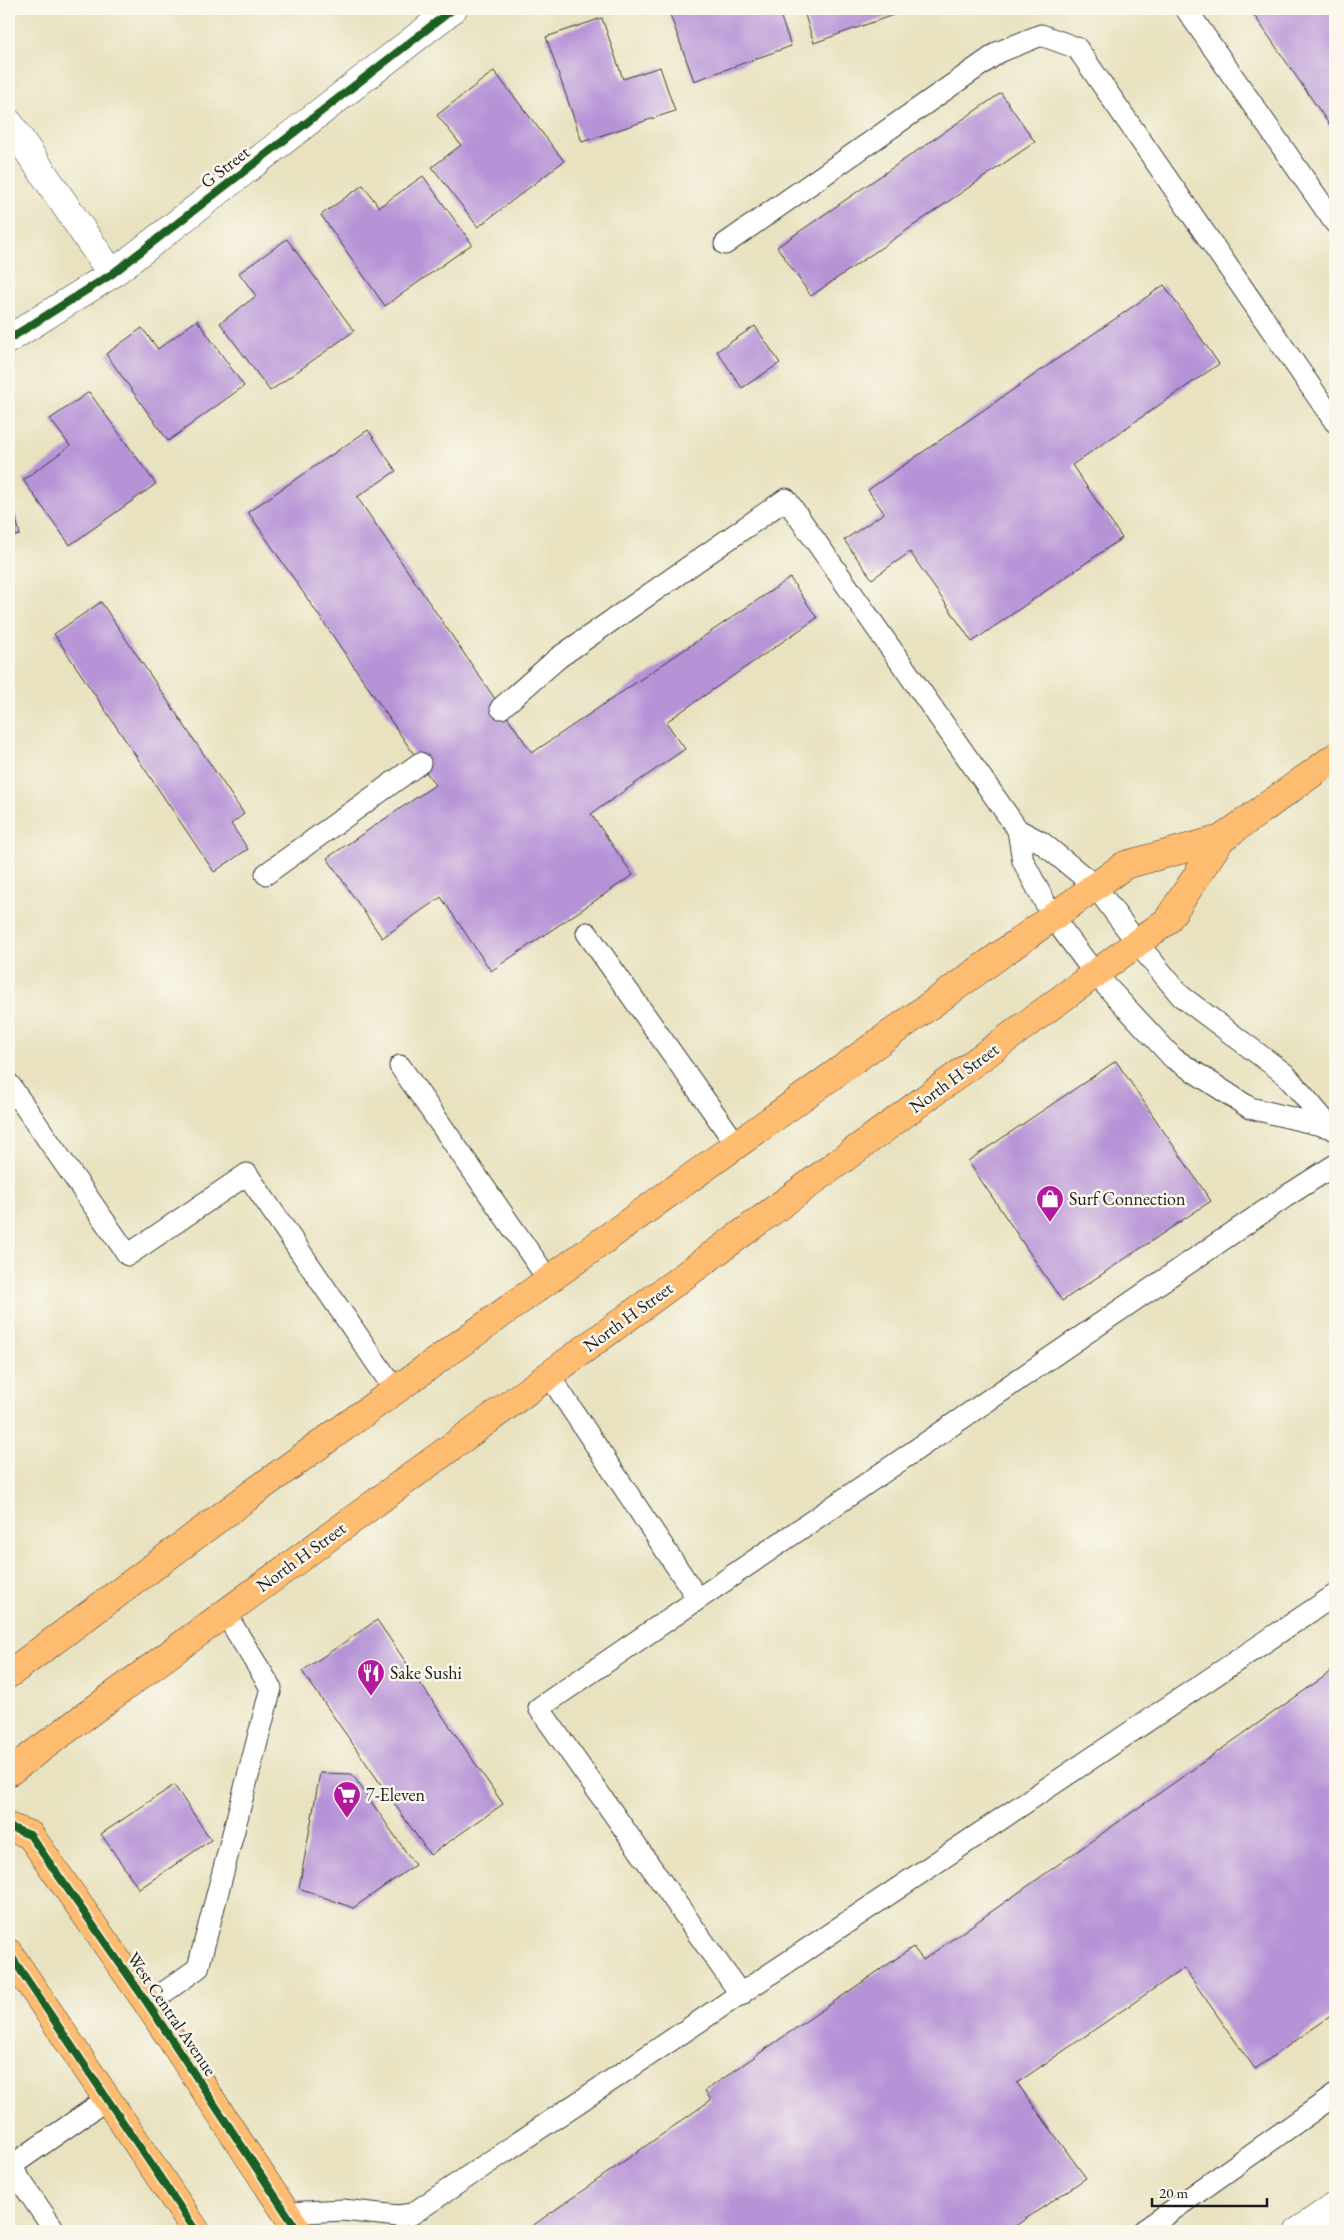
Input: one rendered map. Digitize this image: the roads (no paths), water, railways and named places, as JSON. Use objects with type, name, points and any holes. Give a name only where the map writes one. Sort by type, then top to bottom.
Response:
[{"type":"main road","name":"North H Street","points":[[9,1772],[1138,944],[1167,921],[1221,839],[1335,757]]},
{"type":"main road","name":"North H Street","points":[[9,1674],[395,1390],[1125,864],[1221,839]]},
{"type":"main road","name":"West Central Avenue","points":[[9,1826],[30,1835],[148,2004],[292,2222]]},
{"type":"main road","points":[[9,1953],[196,2231]]},
{"type":"street","name":"G Street","points":[[9,339],[112,274],[453,9]]},
{"type":"street","points":[[9,123],[112,274]]},
{"type":"street","points":[[1299,2231],[1335,2206]]},
{"type":"lane","points":[[1186,9],[1335,223]]},
{"type":"lane","points":[[725,244],[999,52],[1041,35],[1077,48],[1335,422]]},
{"type":"lane","points":[[501,708],[558,658],[786,499],[1018,830],[1023,861],[1052,916],[1096,975],[1173,1058],[1250,1108],[1332,1129]]},
{"type":"lane","points":[[266,874],[420,763]]},
{"type":"lane","points":[[1018,830],[1041,842],[1095,886],[1138,944],[1181,996],[1285,1074],[1332,1129]]},
{"type":"lane","points":[[587,933],[736,1144]]},
{"type":"lane","points":[[400,1066],[548,1279]]},
{"type":"lane","points":[[9,1084],[128,1255],[247,1174],[395,1390]]},
{"type":"lane","points":[[741,1995],[540,1708],[1285,1197],[1335,1165]]},
{"type":"lane","points":[[549,1375],[698,1600]]},
{"type":"lane","points":[[292,2222],[343,2210],[398,2216],[412,2223],[741,1995],[1335,1595]]},
{"type":"lane","points":[[148,2004],[198,1968],[271,1688],[225,1612]]},
{"type":"lane","points":[[1143,2231],[1335,2095]]},
{"type":"lane","points":[[55,2231],[10,2165],[107,2099]]},
{"type":"place","name":"Surf Connection","points":[[1050,1223]]},
{"type":"place","name":"Sake Sushi","points":[[371,1697]]},
{"type":"place","name":"7-Eleven","points":[[347,1819]]}]
